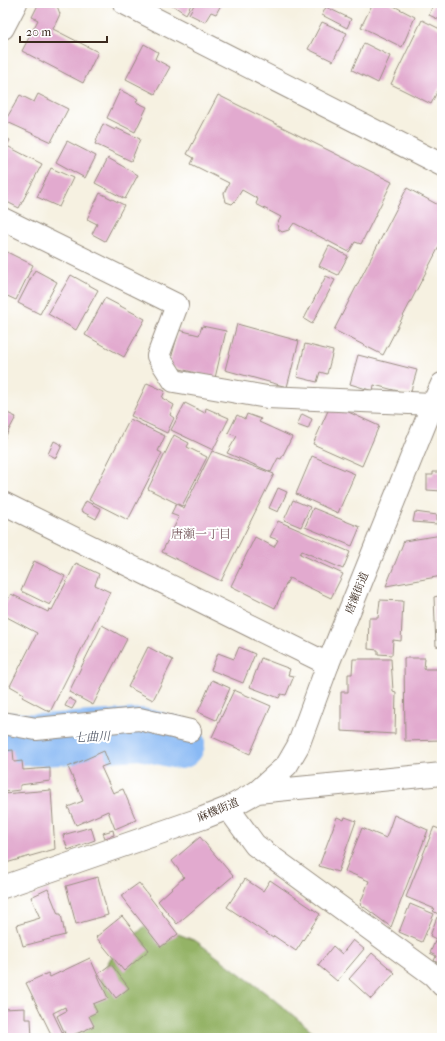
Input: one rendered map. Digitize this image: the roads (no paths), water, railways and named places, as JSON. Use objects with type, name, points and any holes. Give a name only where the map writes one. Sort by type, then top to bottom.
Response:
[{"type":"street","points":[[3,28],[16,3]]},
{"type":"street","points":[[124,3],[442,165]]},
{"type":"street","points":[[3,219],[177,305],[158,356],[174,381],[267,397],[432,404]]},
{"type":"street","name":"唐瀬街道","points":[[257,792],[287,765],[298,746],[328,664],[432,404],[442,384]]},
{"type":"street","points":[[3,503],[328,664]]},
{"type":"street","points":[[3,723],[36,728],[139,720],[190,731]]},
{"type":"street","name":"麻機街道","points":[[3,887],[228,808],[257,792],[442,774]]},
{"type":"street","points":[[228,808],[255,845],[433,975],[442,985]]},
{"type":"waterway","name":"七曲川","points":[[3,738],[42,740],[141,734],[179,743]]},
{"type":"district","name":"唐瀬一丁目","points":[[201,534]]}]
